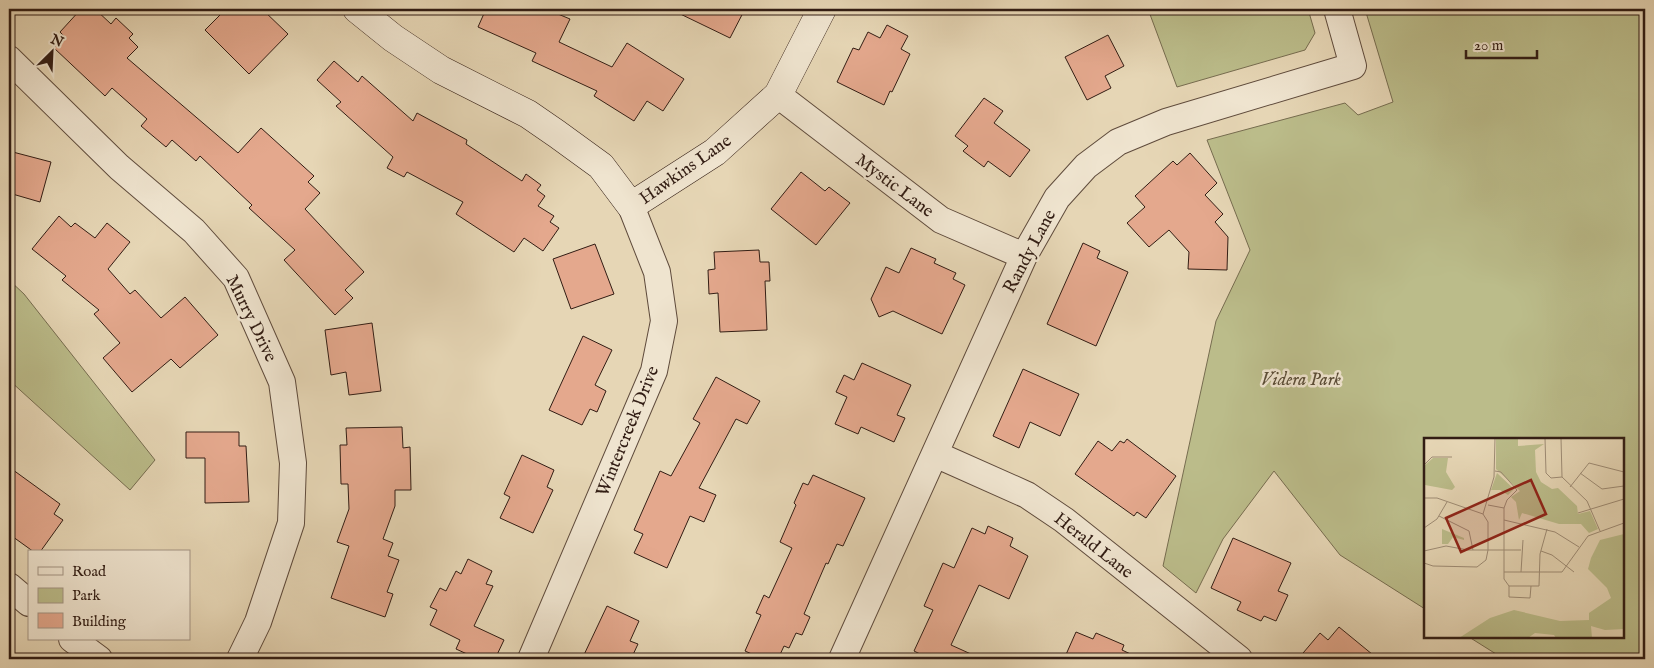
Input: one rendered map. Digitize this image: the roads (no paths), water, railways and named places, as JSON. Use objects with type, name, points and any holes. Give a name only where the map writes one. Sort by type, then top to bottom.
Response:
[{"type":"street","name":"Wintercreek Drive","points":[[357,9],[393,38],[441,70],[528,114],[601,166],[631,206],[657,272],[664,321],[654,371],[531,659]]},
{"type":"street","name":"Hawkins Lane","points":[[631,206],[715,152],[778,95],[822,9]]},
{"type":"street","name":"Randy Lane","points":[[842,659],[1024,256],[1057,198],[1086,166],[1118,142],[1166,122],[1354,66],[1336,9]]},
{"type":"street","name":"Murry Drive","points":[[9,59],[119,167],[194,231],[236,278],[282,382],[293,463],[291,523],[258,622],[240,659]]},
{"type":"street","name":"Mystic Lane","points":[[778,95],[941,220],[1024,256]]},
{"type":"street","name":"Herald Lane","points":[[935,454],[1027,495],[1064,520],[1239,659]]},
{"type":"street","points":[[9,586],[28,602]]},
{"type":"street","points":[[73,640],[100,659]]},
{"type":"park label","name":"Videra Park","points":[[1301,379]]}]
